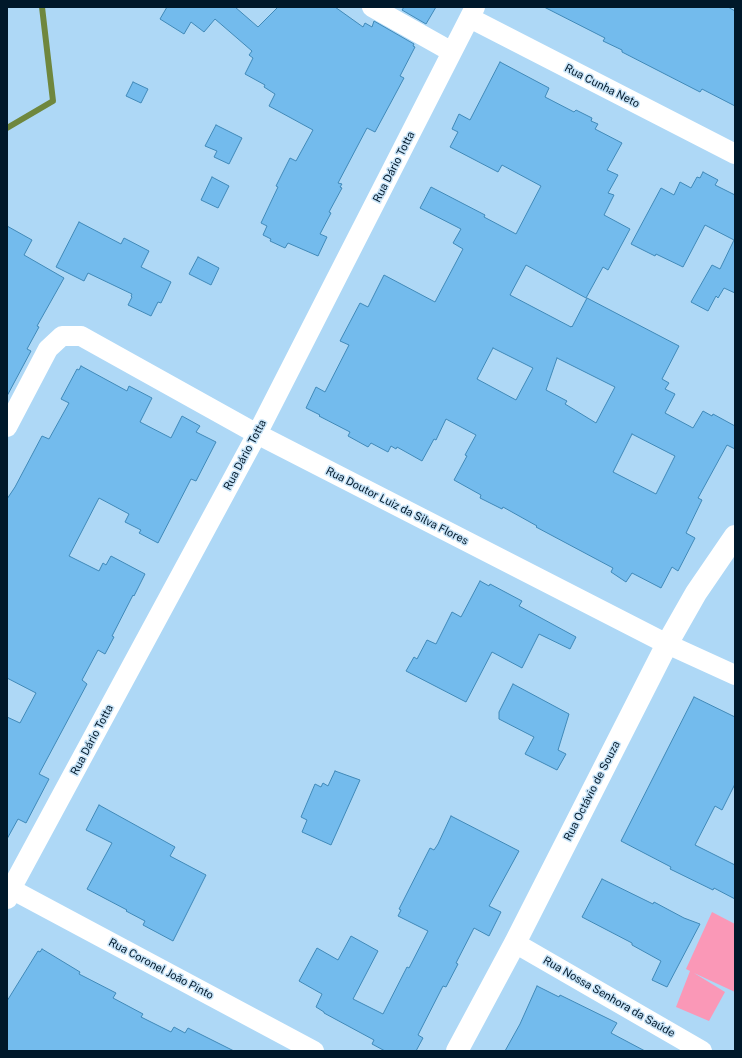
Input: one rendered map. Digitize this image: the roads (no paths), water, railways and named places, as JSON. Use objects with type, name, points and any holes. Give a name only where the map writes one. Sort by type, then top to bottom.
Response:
[{"type":"street","points":[[372,7],[452,52]]},
{"type":"street","name":"Rua Dário Totta","points":[[8,891],[257,434],[473,12]]},
{"type":"street","name":"Rua Cunha Neto","points":[[473,12],[735,154]]},
{"type":"street","name":"Rua Doutor Luiz da Silva Flores","points":[[7,427],[48,348],[62,336],[81,336],[257,434],[667,644],[735,675]]},
{"type":"street","name":"Rua Octávio de Souza","points":[[457,1051],[516,943],[667,644],[696,593],[735,536]]},
{"type":"street","name":"Rua Coronel João Pinto","points":[[8,891],[314,1051]]},
{"type":"street","name":"Rua Nossa Senhora da Saúde","points":[[516,943],[702,1051]]},
{"type":"waterway","points":[[7,128],[53,101],[42,7]]}]
